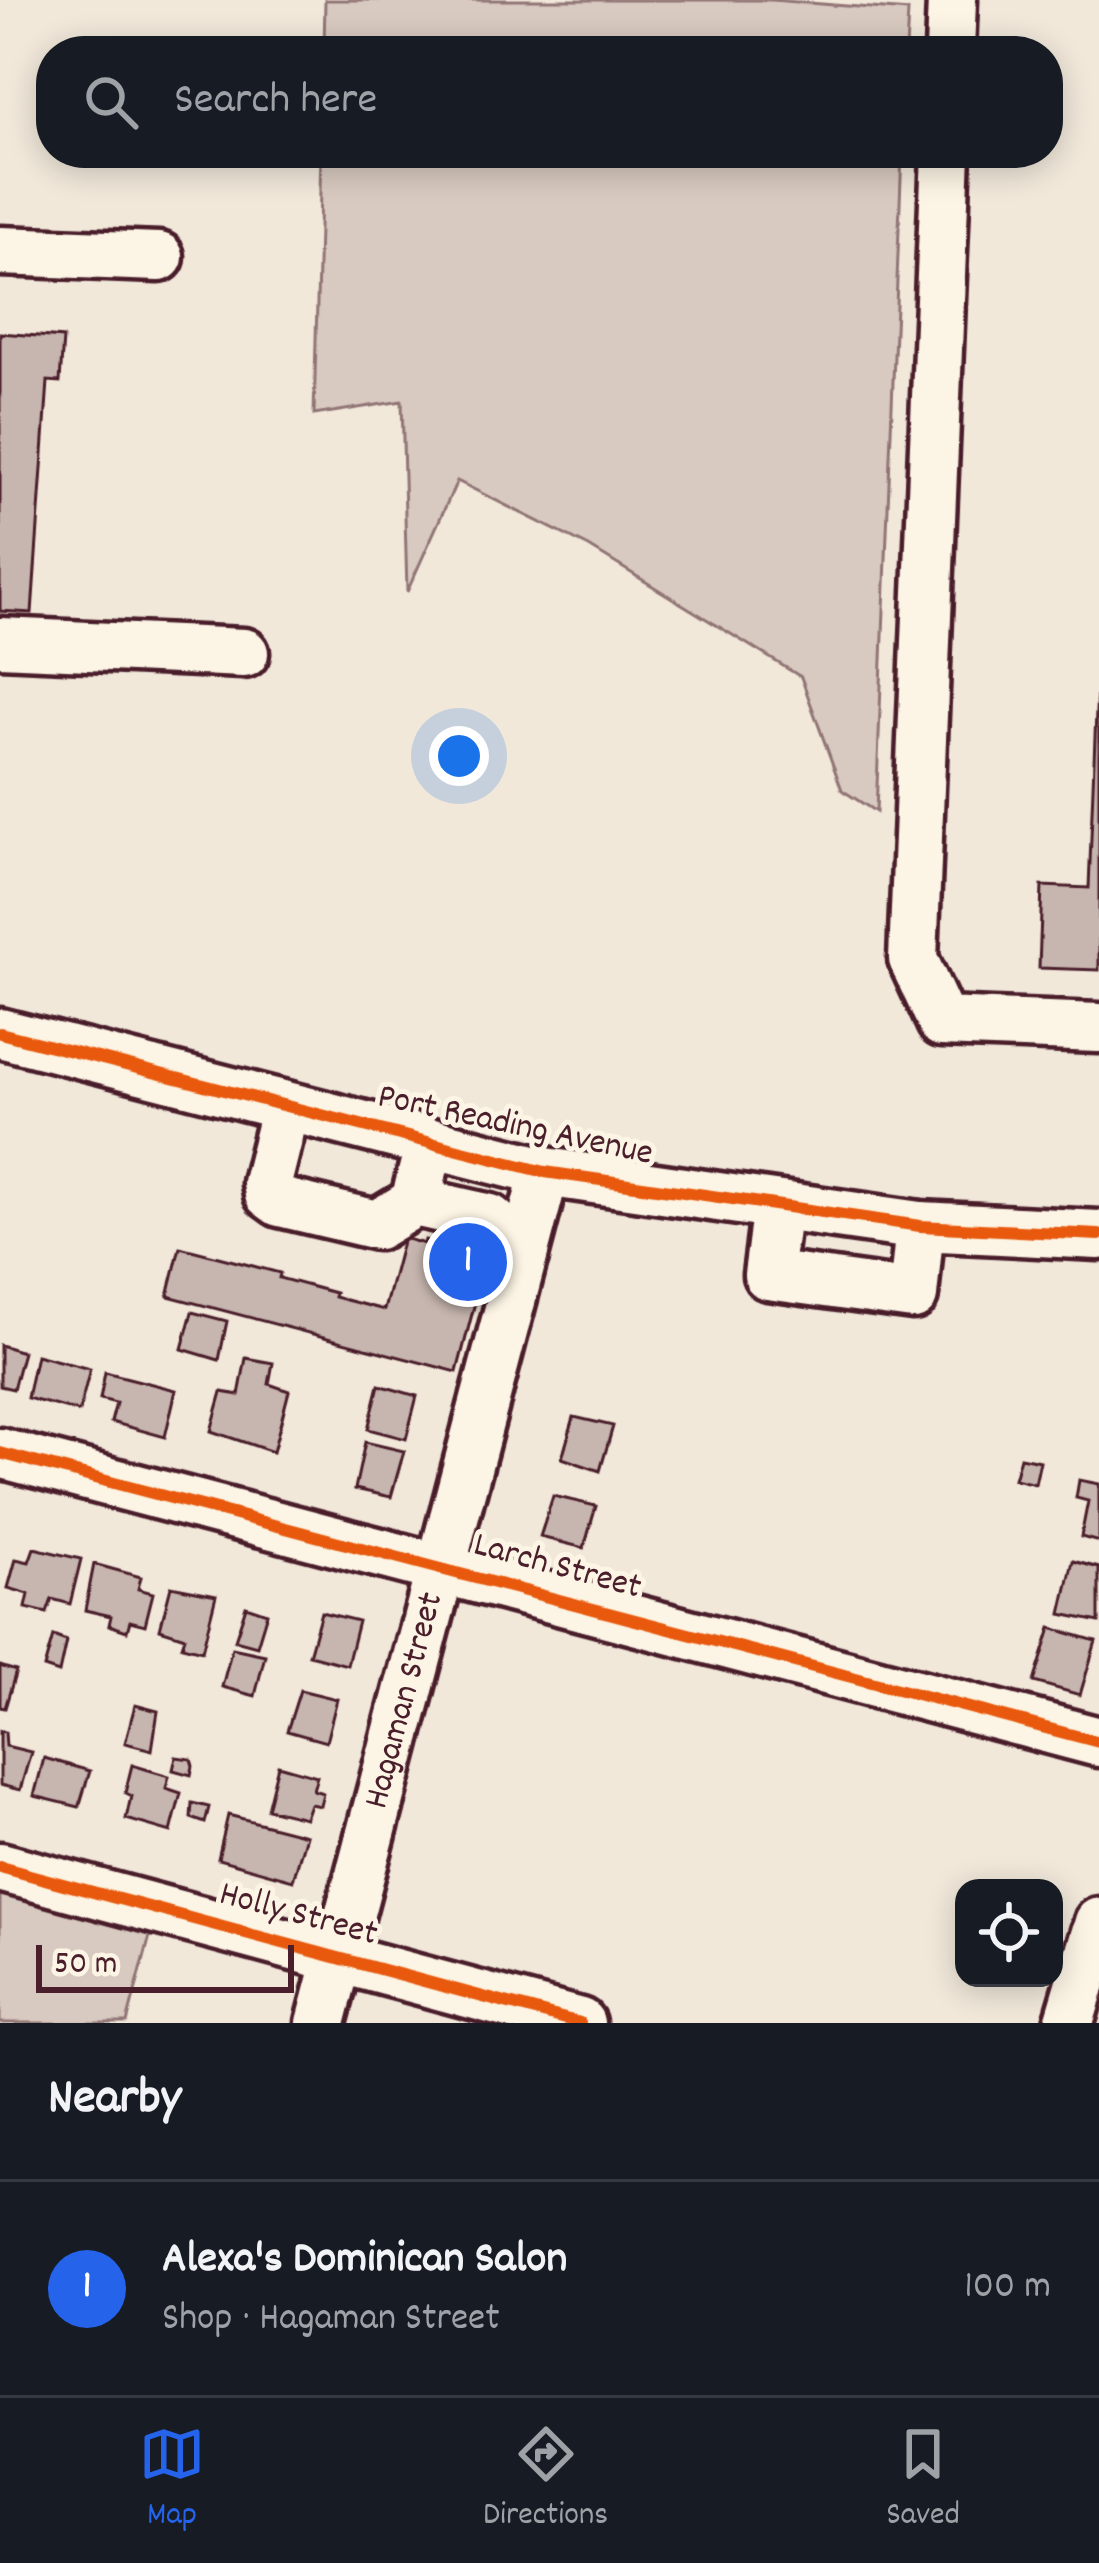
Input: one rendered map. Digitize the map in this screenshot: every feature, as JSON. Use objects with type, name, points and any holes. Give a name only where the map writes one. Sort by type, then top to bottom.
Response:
[{"type":"street","points":[[951,36],[952,0]]},
{"type":"street","points":[[945,168],[913,958],[942,1022],[1099,1028]]},
{"type":"street","points":[[0,251],[159,257]]},
{"type":"street","points":[[0,642],[244,653]]},
{"type":"street","name":"Port Reading Avenue","points":[[0,1033],[545,1172],[920,1226],[1099,1235]]},
{"type":"street","points":[[286,1106],[267,1183],[269,1195],[280,1202],[377,1226],[415,1202],[430,1144]]},
{"type":"street","name":"Hagaman Street","points":[[321,2023],[545,1172]]},
{"type":"street","points":[[415,1202],[490,1219],[498,1225],[510,1253],[524,1257]]},
{"type":"street","points":[[777,1206],[768,1275],[913,1295],[920,1226]]},
{"type":"street","name":"Larch Street","points":[[0,1453],[1099,1742]]},
{"type":"street","name":"Holly Street","points":[[0,1868],[580,2023]]},
{"type":"street","points":[[1069,2023],[1092,1978],[1099,1922]]},
{"type":"shaded area","points":[[325,0],[772,0],[908,11],[907,36],[324,36]]},
{"type":"shaded area","points":[[321,168],[901,168],[876,812],[842,790],[801,677],[589,547],[457,481],[407,592],[402,401],[314,415]]},
{"type":"shaded area","points":[[0,1891],[151,1932],[127,2023],[0,2023]]},
{"type":"building","points":[[0,333],[63,338],[60,382],[48,381],[32,613],[0,611]]},
{"type":"building","points":[[1099,636],[1099,970],[1039,968],[1042,886],[1089,888]]},
{"type":"building","points":[[403,1238],[487,1256],[457,1372],[168,1296],[180,1247],[280,1273],[279,1278],[384,1310]]},
{"type":"building","points":[[192,1312],[227,1321],[219,1360],[182,1349]]},
{"type":"building","points":[[0,1345],[23,1352],[13,1389],[0,1386]]},
{"type":"building","points":[[36,1355],[90,1369],[79,1412],[27,1398]]},
{"type":"building","points":[[246,1358],[273,1363],[269,1384],[289,1391],[273,1452],[211,1431],[222,1392],[239,1395]]},
{"type":"building","points":[[105,1372],[176,1390],[165,1437],[111,1422],[116,1403],[100,1399]]},
{"type":"building","points":[[379,1385],[417,1396],[406,1439],[368,1429]]},
{"type":"building","points":[[574,1417],[613,1426],[600,1471],[562,1458]]},
{"type":"building","points":[[365,1442],[404,1451],[391,1497],[355,1489]]},
{"type":"building","points":[[1020,1457],[1040,1461],[1035,1484],[1014,1479]]},
{"type":"building","points":[[1079,1480],[1099,1484],[1099,1542],[1081,1537],[1088,1501],[1076,1498]]},
{"type":"building","points":[[553,1496],[596,1506],[584,1548],[540,1537]]},
{"type":"building","points":[[34,1548],[81,1559],[70,1604],[52,1599],[47,1613],[26,1608],[29,1594],[8,1588],[16,1559],[29,1562]]},
{"type":"building","points":[[1073,1561],[1099,1568],[1099,1622],[1061,1614]]},
{"type":"building","points":[[94,1564],[141,1577],[138,1589],[153,1593],[145,1625],[130,1621],[127,1631],[109,1625],[111,1616],[85,1610]]},
{"type":"building","points":[[171,1586],[216,1595],[202,1651],[182,1646],[185,1637],[160,1629]]},
{"type":"building","points":[[246,1606],[267,1613],[257,1646],[235,1640]]},
{"type":"building","points":[[321,1612],[358,1621],[347,1665],[309,1655]]},
{"type":"building","points":[[1051,1628],[1096,1641],[1080,1695],[1034,1682]]},
{"type":"building","points":[[53,1636],[66,1641],[59,1673],[44,1668]]},
{"type":"building","points":[[232,1648],[265,1655],[255,1696],[222,1687]]},
{"type":"building","points":[[0,1666],[16,1671],[5,1708],[0,1707]]},
{"type":"building","points":[[300,1690],[337,1699],[326,1742],[287,1731]]},
{"type":"building","points":[[135,1705],[158,1711],[152,1750],[125,1743]]},
{"type":"building","points":[[0,1731],[5,1732],[6,1746],[31,1752],[20,1790],[0,1785]]},
{"type":"building","points":[[176,1757],[191,1759],[191,1775],[173,1770]]},
{"type":"building","points":[[44,1758],[90,1771],[79,1807],[34,1796]]},
{"type":"building","points":[[132,1765],[169,1776],[166,1788],[181,1793],[171,1832],[126,1819],[131,1796],[125,1793]]},
{"type":"building","points":[[278,1765],[317,1776],[313,1790],[323,1793],[320,1806],[310,1804],[305,1818],[267,1809]]},
{"type":"building","points":[[192,1803],[209,1807],[205,1823],[191,1818]]},
{"type":"building","points":[[228,1815],[306,1835],[293,1880],[218,1859]]},
{"type":"cycle path","points":[[0,1033],[545,1172],[920,1226],[1099,1235]]},
{"type":"cycle path","points":[[0,1453],[1099,1742]]},
{"type":"cycle path","points":[[0,1867],[580,2023]]},
{"type":"place","name":"Alexa's Dominican Salon","points":[[468,1262]]}]
